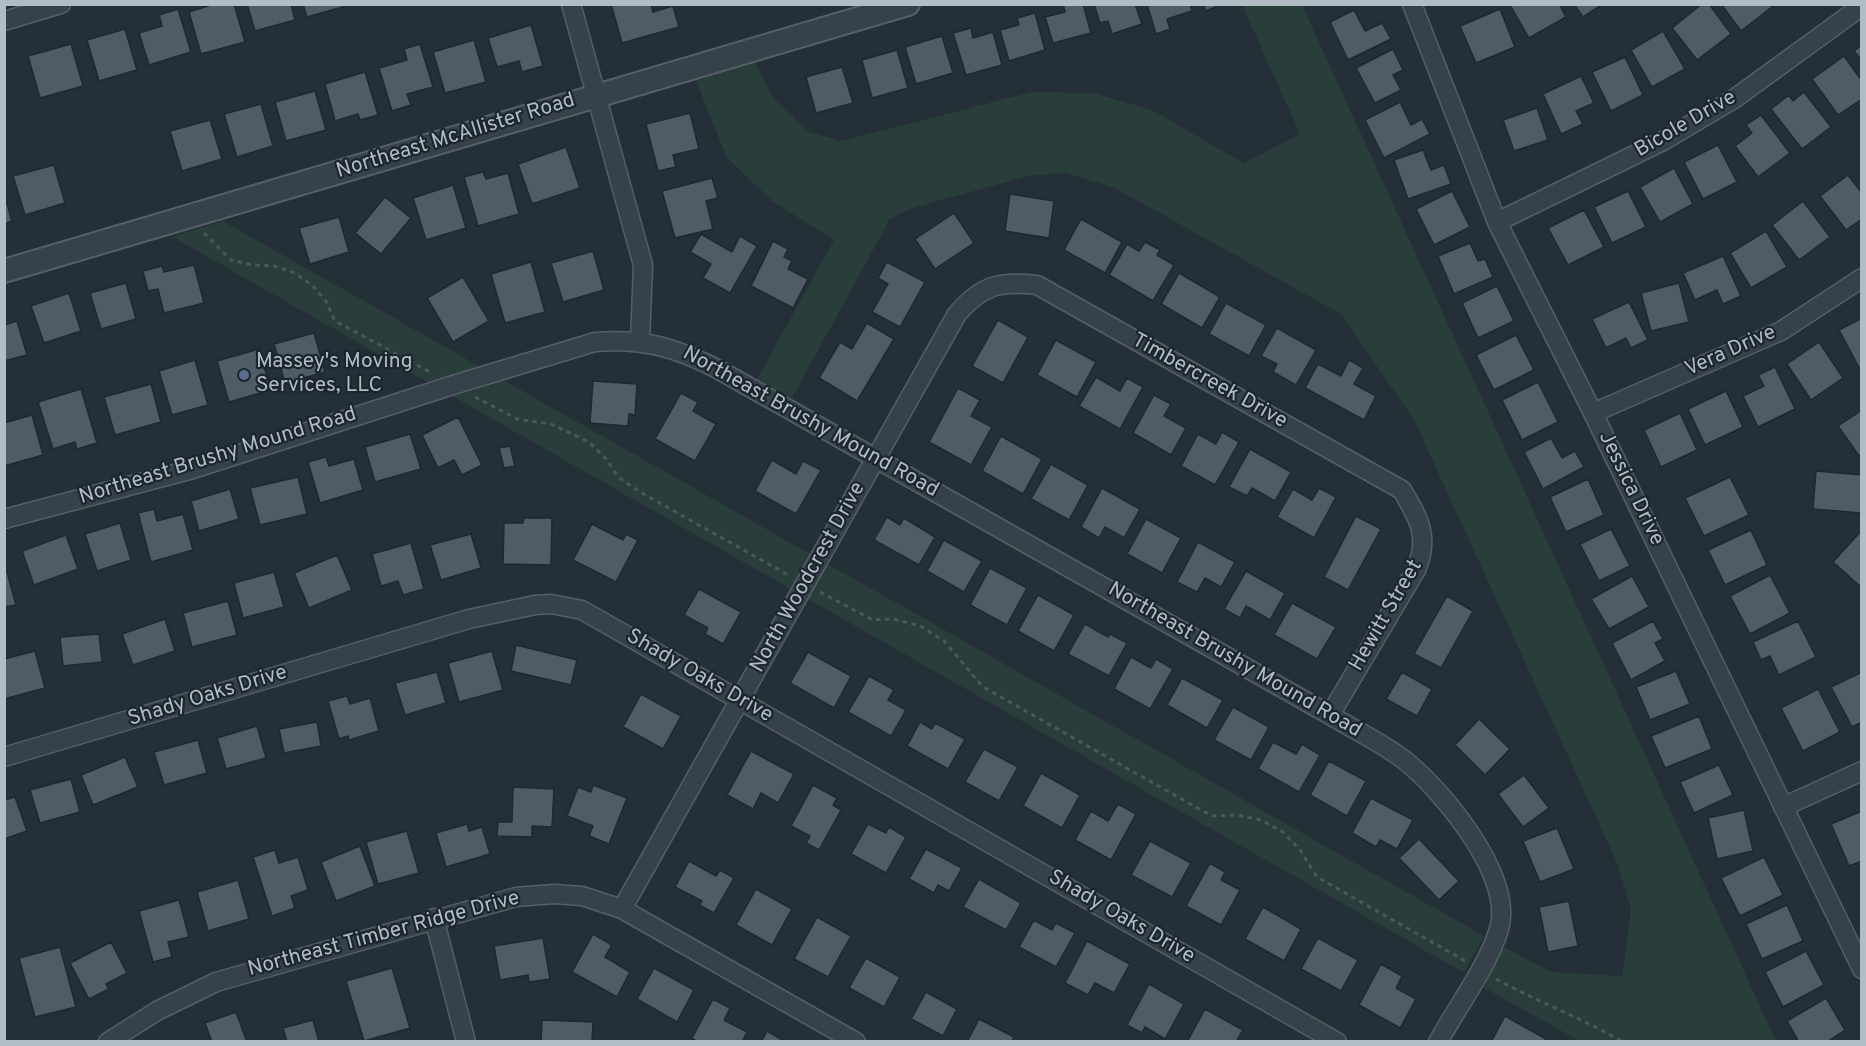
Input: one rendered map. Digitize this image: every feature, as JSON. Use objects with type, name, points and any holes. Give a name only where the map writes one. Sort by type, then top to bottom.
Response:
[{"type":"street","points":[[4,21],[61,4]]},
{"type":"street","points":[[571,4],[643,265],[640,342]]},
{"type":"street","name":"Northeast McAllister Road","points":[[4,271],[597,95],[781,44],[870,10],[908,4]]},
{"type":"street","name":"Jessica Drive","points":[[1416,6],[1497,222],[1593,413],[1862,969]]},
{"type":"street","name":"Bicole Drive","points":[[1497,222],[1663,141],[1734,99],[1862,6]]},
{"type":"street","name":"Vera Drive","points":[[1593,413],[1781,331],[1862,278]]},
{"type":"street","name":"Timbercreek Drive","points":[[988,287],[1012,282],[1037,285],[1402,490],[1415,513]]},
{"type":"street","name":"North Woodcrest Drive","points":[[622,909],[957,314],[972,297],[988,287]]},
{"type":"street","name":"Northeast Brushy Mound Road","points":[[4,519],[193,469],[595,342],[640,342],[664,345],[687,354],[876,458],[1330,715],[1406,762],[1437,790],[1468,833],[1490,866],[1501,904],[1500,928],[1438,1041]]},
{"type":"street","name":"Hewitt Street","points":[[1330,715],[1416,570],[1424,551],[1422,534],[1415,513]]},
{"type":"street","name":"Shady Oaks Drive","points":[[4,757],[469,619],[535,605],[551,604],[582,610],[1337,1041]]},
{"type":"street","points":[[1783,807],[1862,771]]},
{"type":"street","name":"Northeast Timber Ridge Drive","points":[[108,1041],[157,1011],[216,982],[434,918],[516,897],[554,894],[582,896],[622,909],[856,1041]]},
{"type":"street","points":[[434,918],[466,1041]]},
{"type":"path","points":[[189,216],[231,260],[253,265],[274,266],[295,273],[312,285],[326,301],[335,321],[517,419],[551,424],[589,442],[606,459],[618,477],[675,514],[873,620],[893,619],[920,626],[944,641],[983,687],[1200,810],[1213,816],[1237,815],[1261,820],[1282,832],[1300,850],[1317,878],[1530,998],[1584,1019],[1623,1041]]},
{"type":"green space","points":[[1242,5],[1302,5],[1776,1041],[1575,1041],[1576,1039],[1481,986],[1505,947],[1551,972],[1622,976],[1631,910],[1618,865],[1414,420],[1341,314],[1115,188],[1065,173],[1028,176],[913,208],[890,219],[792,398],[757,379],[834,240],[772,201],[727,158],[696,81],[755,62],[773,98],[809,132],[841,141],[1032,92],[1093,93],[1152,110],[1244,163],[1300,134]]},
{"type":"green space","points":[[223,221],[1484,936],[1464,973],[173,237]]},
{"type":"building","points":[[214,4],[234,4],[245,42],[201,54],[189,12]]},
{"type":"building","points":[[247,4],[291,4],[295,20],[255,31]]},
{"type":"building","points":[[303,4],[350,4],[350,5],[307,17]]},
{"type":"building","points":[[611,4],[651,4],[653,12],[673,6],[679,27],[622,43]]},
{"type":"building","points":[[1063,4],[1083,4],[1091,33],[1053,43],[1045,17],[1065,12]]},
{"type":"building","points":[[1094,4],[1135,4],[1142,24],[1112,34],[1108,21],[1100,23]]},
{"type":"building","points":[[1147,4],[1190,4],[1192,11],[1167,19],[1170,29],[1156,34]]},
{"type":"building","points":[[1203,4],[1222,4],[1206,11]]},
{"type":"building","points":[[1559,4],[1566,17],[1529,38],[1510,5]]},
{"type":"building","points":[[1574,4],[1603,4],[1583,17]]},
{"type":"building","points":[[1702,4],[1709,4],[1731,34],[1697,60],[1672,28]]},
{"type":"building","points":[[1721,4],[1770,4],[1772,7],[1741,31]]},
{"type":"building","points":[[178,9],[191,52],[149,65],[139,33],[162,26],[159,15]]},
{"type":"building","points":[[1500,9],[1515,47],[1476,63],[1460,26]]},
{"type":"building","points":[[1354,10],[1365,31],[1382,23],[1391,39],[1348,60],[1330,22]]},
{"type":"building","points":[[1035,13],[1045,50],[1009,61],[1000,30],[1019,25],[1017,18]]},
{"type":"building","points":[[531,25],[543,66],[522,72],[519,61],[497,67],[488,38]]},
{"type":"building","points":[[971,28],[973,38],[993,32],[1002,65],[966,75],[953,33]]},
{"type":"building","points":[[125,29],[137,70],[99,81],[87,40]]},
{"type":"building","points":[[1663,31],[1685,69],[1652,87],[1631,50]]},
{"type":"building","points":[[942,36],[953,73],[916,84],[905,47]]},
{"type":"building","points":[[474,40],[486,82],[445,93],[433,52]]},
{"type":"building","points":[[71,44],[83,86],[40,98],[28,56]]},
{"type":"building","points":[[420,44],[433,87],[407,94],[411,105],[392,111],[379,68],[407,60],[404,49]]},
{"type":"building","points":[[1862,45],[1862,61],[1854,51]]},
{"type":"building","points":[[1393,49],[1403,70],[1393,75],[1401,90],[1375,103],[1356,68]]},
{"type":"building","points":[[897,50],[908,88],[872,98],[862,60]]},
{"type":"building","points":[[1844,56],[1862,81],[1862,99],[1838,115],[1812,79]]},
{"type":"building","points":[[1625,57],[1643,95],[1611,111],[1592,72]]},
{"type":"building","points":[[842,67],[853,103],[816,113],[806,77]]},
{"type":"building","points":[[365,72],[378,115],[360,120],[358,114],[335,121],[325,84]]},
{"type":"building","points":[[1581,76],[1594,103],[1576,111],[1583,124],[1561,134],[1543,94]]},
{"type":"building","points":[[315,91],[326,130],[286,141],[275,102]]},
{"type":"building","points":[[1804,92],[1831,127],[1802,149],[1771,109],[1789,95],[1793,101]]},
{"type":"building","points":[[1400,102],[1411,125],[1422,119],[1430,134],[1384,158],[1365,120]]},
{"type":"building","points":[[261,104],[273,146],[237,157],[224,114]]},
{"type":"building","points":[[1537,108],[1548,140],[1514,151],[1503,120]]},
{"type":"building","points":[[690,113],[699,149],[673,155],[676,167],[658,171],[646,124]]},
{"type":"building","points":[[1761,115],[1790,153],[1758,177],[1735,146],[1752,133],[1746,125]]},
{"type":"building","points":[[210,120],[222,159],[182,171],[170,131]]},
{"type":"building","points":[[1718,145],[1737,182],[1703,199],[1684,162]]},
{"type":"building","points":[[566,147],[580,188],[532,204],[518,164]]},
{"type":"building","points":[[1423,150],[1431,170],[1444,165],[1451,184],[1408,199],[1394,160]]},
{"type":"building","points":[[54,165],[65,203],[25,215],[13,176]]},
{"type":"building","points":[[1674,168],[1693,204],[1660,222],[1640,187]]},
{"type":"building","points":[[483,172],[486,179],[508,173],[519,214],[478,226],[464,177]]},
{"type":"building","points":[[1848,175],[1862,193],[1862,219],[1846,230],[1820,196]]},
{"type":"building","points":[[712,178],[718,198],[706,201],[713,229],[675,238],[662,191]]},
{"type":"building","points":[[453,185],[466,228],[426,240],[413,198]]},
{"type":"building","points":[[1452,191],[1470,227],[1434,245],[1416,209]]},
{"type":"building","points":[[1628,191],[1646,227],[1612,243],[1594,207]]},
{"type":"building","points":[[4,194],[12,221],[4,224]]},
{"type":"building","points":[[1010,194],[1054,201],[1049,238],[1005,231]]},
{"type":"building","points":[[385,197],[411,218],[381,254],[355,233]]},
{"type":"building","points":[[1803,201],[1830,237],[1799,260],[1772,225]]},
{"type":"building","points":[[1584,210],[1604,247],[1568,265],[1548,228]]},
{"type":"building","points":[[954,213],[974,243],[935,269],[915,239]]},
{"type":"building","points":[[339,217],[349,252],[310,264],[299,228]]},
{"type":"building","points":[[1081,219],[1122,242],[1105,273],[1064,250]]},
{"type":"building","points":[[1766,231],[1787,267],[1751,288],[1730,253]]},
{"type":"building","points":[[701,234],[732,252],[740,236],[757,246],[730,293],[703,278],[711,264],[690,252]]},
{"type":"building","points":[[773,241],[788,249],[784,257],[792,261],[788,269],[808,279],[793,308],[751,286]]},
{"type":"building","points":[[1145,242],[1160,250],[1157,255],[1174,265],[1153,301],[1109,275],[1127,244],[1139,251]]},
{"type":"building","points":[[1470,243],[1478,261],[1485,259],[1493,277],[1454,294],[1438,256]]},
{"type":"building","points":[[593,251],[604,290],[563,302],[551,263]]},
{"type":"building","points":[[1723,256],[1741,296],[1723,304],[1717,290],[1695,300],[1683,273]]},
{"type":"building","points":[[531,262],[545,312],[505,323],[491,274]]},
{"type":"building","points":[[887,262],[925,282],[900,327],[872,312],[888,284],[878,278]]},
{"type":"building","points":[[194,265],[204,303],[164,313],[158,289],[148,291],[143,271],[162,266],[164,272]]},
{"type":"building","points":[[1179,273],[1220,297],[1202,328],[1161,304]]},
{"type":"building","points":[[463,277],[489,321],[453,342],[427,298]]},
{"type":"building","points":[[126,283],[136,319],[101,329],[90,293]]},
{"type":"building","points":[[1679,283],[1689,322],[1651,331],[1641,293]]},
{"type":"building","points":[[1497,286],[1514,321],[1478,338],[1462,303]]},
{"type":"building","points":[[69,293],[81,331],[44,343],[31,306]]},
{"type":"building","points":[[1629,302],[1648,340],[1631,348],[1626,338],[1606,348],[1592,319]]},
{"type":"building","points":[[1226,303],[1266,325],[1249,356],[1209,334]]},
{"type":"building","points":[[1862,318],[1862,371],[1861,371],[1839,330]]},
{"type":"building","points":[[998,320],[1028,337],[1003,383],[972,366]]},
{"type":"building","points":[[17,321],[27,355],[4,361],[4,325]]},
{"type":"building","points":[[867,323],[894,339],[857,401],[819,378],[840,342],[852,349]]},
{"type":"building","points":[[1277,328],[1316,350],[1296,385],[1273,372],[1277,364],[1261,356]]},
{"type":"building","points":[[314,333],[325,372],[285,383],[274,344]]},
{"type":"building","points":[[1516,335],[1534,370],[1494,390],[1476,355]]},
{"type":"building","points":[[1056,340],[1096,362],[1077,397],[1037,375]]},
{"type":"building","points":[[1819,342],[1843,378],[1811,400],[1787,364]]},
{"type":"building","points":[[259,349],[271,390],[229,402],[217,361]]},
{"type":"building","points":[[195,360],[208,405],[172,415],[159,371]]},
{"type":"building","points":[[1349,360],[1363,368],[1354,384],[1376,396],[1364,420],[1305,388],[1318,364],[1341,376]]},
{"type":"building","points":[[1775,367],[1795,409],[1758,427],[1743,396],[1764,386],[1758,375]]},
{"type":"building","points":[[1096,377],[1120,391],[1127,378],[1143,387],[1120,429],[1079,406]]},
{"type":"building","points":[[593,381],[637,384],[635,415],[629,414],[628,426],[590,423]]},
{"type":"building","points":[[1538,382],[1558,422],[1522,440],[1502,400]]},
{"type":"building","points":[[151,384],[161,422],[115,435],[104,397]]},
{"type":"building","points":[[958,388],[980,400],[971,416],[992,427],[971,465],[929,442]]},
{"type":"building","points":[[81,389],[97,443],[77,449],[75,442],[53,449],[38,402]]},
{"type":"building","points":[[1726,391],[1743,427],[1705,445],[1688,409]]},
{"type":"building","points":[[681,393],[698,402],[693,411],[716,424],[695,461],[655,439]]},
{"type":"building","points":[[1154,395],[1171,404],[1164,416],[1186,428],[1171,455],[1133,433]]},
{"type":"building","points":[[1862,410],[1862,460],[1838,426]]},
{"type":"building","points":[[1680,413],[1697,450],[1661,467],[1644,430]]},
{"type":"building","points":[[32,415],[43,455],[4,466],[4,423]]},
{"type":"building","points":[[458,417],[482,465],[462,475],[454,460],[438,468],[422,435]]},
{"type":"building","points":[[1222,432],[1239,442],[1215,485],[1181,466],[1198,434],[1216,444]]},
{"type":"building","points":[[410,434],[421,469],[375,482],[365,447]]},
{"type":"building","points":[[1001,436],[1042,459],[1023,494],[982,471]]},
{"type":"building","points":[[1551,438],[1562,458],[1575,451],[1584,467],[1543,489],[1524,452]]},
{"type":"building","points":[[510,446],[515,466],[504,468],[499,448]]},
{"type":"building","points":[[1250,449],[1291,472],[1275,501],[1252,488],[1247,496],[1229,487]]},
{"type":"building","points":[[326,457],[329,466],[354,459],[363,490],[320,503],[308,462]]},
{"type":"building","points":[[772,460],[796,474],[803,461],[821,470],[796,514],[755,491]]},
{"type":"building","points":[[1051,464],[1088,485],[1069,520],[1031,499]]},
{"type":"building","points":[[1816,471],[1862,475],[1862,513],[1813,509]]},
{"type":"building","points":[[298,477],[307,514],[260,525],[250,488]]},
{"type":"building","points":[[1730,477],[1749,515],[1704,536],[1685,498]]},
{"type":"building","points":[[1588,479],[1604,515],[1566,532],[1550,497]]},
{"type":"building","points":[[1102,488],[1140,509],[1124,538],[1105,527],[1099,538],[1081,527]]},
{"type":"building","points":[[1319,488],[1336,497],[1314,538],[1277,517],[1293,489],[1312,500]]},
{"type":"building","points":[[230,489],[239,519],[199,531],[191,501]]},
{"type":"building","points":[[154,509],[157,521],[183,514],[193,550],[151,562],[138,513]]},
{"type":"building","points":[[1356,516],[1381,529],[1348,590],[1324,577]]},
{"type":"building","points":[[887,517],[900,525],[904,518],[935,537],[919,565],[874,540]]},
{"type":"building","points":[[524,518],[552,518],[551,565],[503,564],[504,523],[523,523]]},
{"type":"building","points":[[1146,519],[1181,538],[1162,573],[1127,554]]},
{"type":"building","points":[[120,523],[131,560],[97,571],[85,534]]},
{"type":"building","points":[[592,524],[623,540],[626,534],[638,540],[616,582],[573,560]]},
{"type":"building","points":[[1611,529],[1630,566],[1599,581],[1580,544]]},
{"type":"building","points":[[1751,530],[1767,565],[1725,585],[1708,550]]},
{"type":"building","points":[[1862,530],[1862,588],[1833,562]]},
{"type":"building","points":[[471,534],[481,568],[441,580],[430,545]]},
{"type":"building","points":[[66,535],[78,569],[34,585],[22,551]]},
{"type":"building","points":[[944,540],[982,561],[964,592],[927,571]]},
{"type":"building","points":[[1198,542],[1235,562],[1221,587],[1205,578],[1197,592],[1177,582]]},
{"type":"building","points":[[411,543],[424,589],[403,595],[398,581],[381,586],[372,554]]},
{"type":"building","points":[[337,555],[352,590],[309,608],[294,573]]},
{"type":"building","points":[[4,561],[16,605],[4,607]]},
{"type":"building","points":[[990,568],[1027,588],[1007,625],[970,605]]},
{"type":"building","points":[[1246,571],[1285,593],[1270,620],[1246,606],[1240,618],[1224,609]]},
{"type":"building","points":[[274,572],[284,607],[243,618],[234,583]]},
{"type":"building","points":[[1770,575],[1790,613],[1750,634],[1730,596]]},
{"type":"building","points":[[1632,576],[1649,607],[1609,629],[1591,599]]},
{"type":"building","points":[[699,589],[741,612],[723,644],[705,634],[708,628],[684,615]]},
{"type":"building","points":[[1038,595],[1074,615],[1054,651],[1018,631]]},
{"type":"building","points":[[1447,596],[1473,611],[1441,668],[1414,654]]},
{"type":"building","points":[[228,601],[237,635],[192,647],[183,613]]},
{"type":"building","points":[[1292,603],[1336,627],[1317,659],[1274,635]]},
{"type":"building","points":[[165,619],[175,651],[133,665],[122,634]]},
{"type":"building","points":[[1653,621],[1663,639],[1655,643],[1665,661],[1631,680],[1612,643]]},
{"type":"building","points":[[1798,621],[1816,657],[1779,675],[1770,656],[1761,660],[1753,642]]},
{"type":"building","points":[[1085,624],[1108,637],[1110,634],[1127,643],[1109,676],[1068,654]]},
{"type":"building","points":[[99,634],[102,662],[63,666],[60,637]]},
{"type":"building","points":[[516,645],[577,660],[571,685],[511,671]]},
{"type":"building","points":[[35,651],[45,688],[4,699],[4,659]]},
{"type":"building","points":[[492,651],[503,690],[459,702],[448,663]]},
{"type":"building","points":[[808,652],[851,676],[834,708],[790,683]]},
{"type":"building","points":[[1131,657],[1151,668],[1156,659],[1173,669],[1150,709],[1114,689]]},
{"type":"building","points":[[1676,671],[1690,704],[1650,720],[1636,687]]},
{"type":"building","points":[[437,672],[446,703],[405,715],[395,683]]},
{"type":"building","points":[[1402,672],[1432,689],[1417,716],[1386,699]]},
{"type":"building","points":[[1862,672],[1862,722],[1852,727],[1831,687]]},
{"type":"building","points":[[869,676],[894,690],[888,700],[906,710],[891,736],[848,712]]},
{"type":"building","points":[[1182,678],[1223,700],[1207,728],[1167,705]]},
{"type":"building","points":[[1818,689],[1840,732],[1803,751],[1781,708]]},
{"type":"building","points":[[641,694],[681,716],[663,749],[623,727]]},
{"type":"building","points":[[347,696],[350,704],[370,698],[379,731],[349,740],[348,736],[339,739],[328,701]]},
{"type":"building","points":[[1233,707],[1269,727],[1251,760],[1214,740]]},
{"type":"building","points":[[1699,716],[1712,749],[1665,768],[1651,736]]},
{"type":"building","points":[[1479,719],[1510,749],[1485,775],[1455,745]]},
{"type":"building","points":[[317,722],[321,746],[284,753],[279,729]]},
{"type":"building","points":[[920,722],[932,729],[935,723],[965,739],[948,769],[907,746]]},
{"type":"building","points":[[257,726],[266,758],[226,769],[217,738]]},
{"type":"building","points":[[198,740],[207,773],[164,785],[154,752]]},
{"type":"building","points":[[1273,742],[1296,754],[1302,744],[1320,755],[1299,792],[1258,769]]},
{"type":"building","points":[[984,749],[1018,767],[999,801],[965,782]]},
{"type":"building","points":[[751,751],[794,774],[778,803],[761,793],[753,809],[727,795]]},
{"type":"building","points":[[125,757],[138,787],[93,805],[81,775]]},
{"type":"building","points":[[1329,761],[1366,781],[1347,816],[1310,795]]},
{"type":"building","points":[[1719,765],[1733,795],[1694,813],[1680,782]]},
{"type":"building","points":[[1041,773],[1080,795],[1062,828],[1023,806]]},
{"type":"building","points":[[1524,775],[1549,808],[1523,827],[1498,794]]},
{"type":"building","points":[[71,779],[80,812],[40,823],[30,790]]},
{"type":"building","points":[[593,785],[627,798],[609,844],[589,836],[593,826],[567,816],[578,787],[591,792]]},
{"type":"building","points":[[813,785],[837,798],[833,805],[841,810],[819,850],[806,843],[810,836],[791,826]]},
{"type":"building","points":[[513,787],[554,789],[552,827],[532,826],[532,837],[497,836],[498,822],[512,822]]},
{"type":"building","points":[[15,797],[27,831],[4,839],[4,800]]},
{"type":"building","points":[[1371,798],[1413,820],[1397,849],[1380,840],[1376,847],[1352,833]]},
{"type":"building","points":[[1118,804],[1136,814],[1111,860],[1075,840],[1091,811],[1108,821]]},
{"type":"building","points":[[1744,810],[1753,851],[1717,859],[1708,818]]},
{"type":"building","points":[[1862,811],[1862,861],[1849,866],[1831,824]]},
{"type":"building","points":[[467,824],[469,831],[482,827],[490,854],[446,867],[436,833]]},
{"type":"building","points":[[868,824],[886,833],[889,827],[906,837],[886,873],[851,854]]},
{"type":"building","points":[[1557,828],[1574,869],[1540,882],[1523,841]]},
{"type":"building","points":[[407,831],[419,873],[378,884],[366,842]]},
{"type":"building","points":[[1419,839],[1459,881],[1439,900],[1399,858]]},
{"type":"building","points":[[1150,841],[1191,863],[1172,897],[1131,875]]},
{"type":"building","points":[[360,846],[375,886],[336,901],[321,862]]},
{"type":"building","points":[[926,849],[962,868],[949,891],[938,885],[934,893],[909,879]]},
{"type":"building","points":[[275,850],[279,863],[298,857],[308,890],[291,896],[295,908],[272,916],[253,857]]},
{"type":"building","points":[[1764,857],[1783,895],[1740,916],[1721,878]]},
{"type":"building","points":[[689,861],[716,876],[720,870],[734,878],[714,913],[699,905],[702,901],[675,887]]},
{"type":"building","points":[[1210,863],[1225,872],[1221,880],[1240,890],[1221,925],[1186,906]]},
{"type":"building","points":[[979,879],[1021,903],[1006,930],[963,907]]},
{"type":"building","points":[[238,880],[249,919],[208,931],[197,892]]},
{"type":"building","points":[[756,889],[792,909],[772,945],[736,925]]},
{"type":"building","points":[[179,900],[189,937],[168,942],[172,957],[153,962],[139,911]]},
{"type":"building","points":[[1569,901],[1578,946],[1548,952],[1539,907]]},
{"type":"building","points":[[1787,905],[1803,941],[1762,959],[1746,924]]},
{"type":"building","points":[[1263,907],[1301,929],[1284,961],[1245,939]]},
{"type":"building","points":[[817,917],[851,936],[828,977],[794,959]]},
{"type":"building","points":[[1034,920],[1052,930],[1056,923],[1075,933],[1056,967],[1019,947]]},
{"type":"building","points":[[593,934],[612,945],[605,957],[630,972],[617,997],[572,972]]},
{"type":"building","points":[[543,938],[550,979],[529,982],[528,975],[500,980],[494,946]]},
{"type":"building","points":[[1318,938],[1358,960],[1341,991],[1301,969]]},
{"type":"building","points":[[1087,941],[1130,964],[1114,993],[1095,983],[1088,995],[1065,983]]},
{"type":"building","points":[[111,942],[127,973],[106,984],[109,989],[89,999],[70,963]]},
{"type":"building","points":[[60,947],[76,1007],[35,1017],[19,958]]},
{"type":"building","points":[[1806,951],[1824,985],[1783,1007],[1765,972]]},
{"type":"building","points":[[866,958],[900,977],[884,1007],[849,988]]},
{"type":"building","points":[[1381,964],[1402,976],[1396,988],[1416,999],[1400,1028],[1359,1005]]},
{"type":"building","points":[[392,968],[410,1028],[364,1041],[346,981]]},
{"type":"building","points":[[654,968],[694,990],[677,1022],[637,999]]},
{"type":"building","points":[[1149,984],[1184,1004],[1165,1039],[1145,1027],[1142,1033],[1127,1025]]},
{"type":"building","points":[[926,992],[957,1009],[943,1036],[911,1019]]},
{"type":"building","points":[[1826,998],[1845,1030],[1827,1042],[1799,1042],[1787,1021]]},
{"type":"building","points":[[713,999],[730,1008],[724,1020],[747,1032],[742,1042],[698,1042],[692,1038]]},
{"type":"building","points":[[1205,1009],[1243,1030],[1236,1042],[1187,1042]]},
{"type":"building","points":[[236,1012],[247,1042],[212,1042],[205,1023]]},
{"type":"building","points":[[1505,1016],[1546,1039],[1544,1042],[1491,1042]]},
{"type":"building","points":[[979,1019],[1014,1037],[1012,1042],[967,1042]]},
{"type":"building","points":[[313,1020],[319,1042],[287,1042],[283,1028]]},
{"type":"building","points":[[542,1020],[593,1022],[592,1042],[535,1042],[541,1040]]},
{"type":"building","points":[[767,1031],[786,1042],[761,1042]]},
{"type":"place","name":"Massey's Moving Services, LLC","points":[[244,375]]}]
